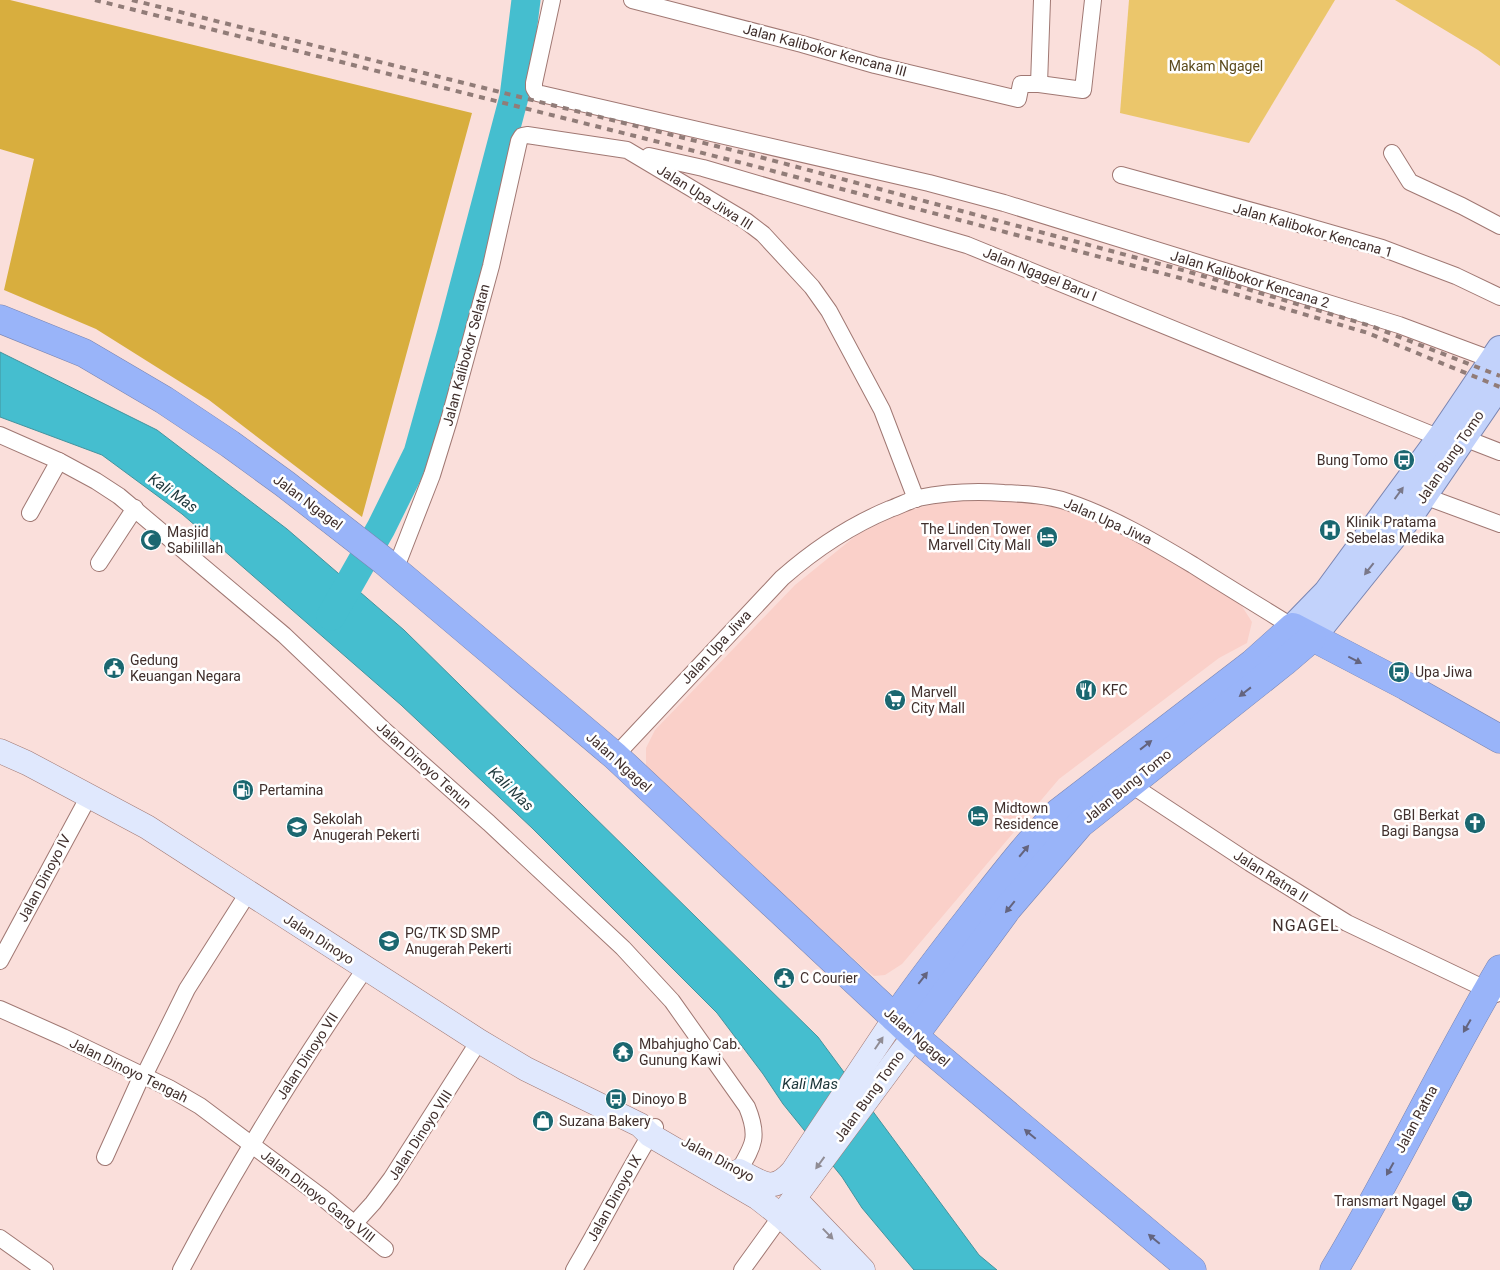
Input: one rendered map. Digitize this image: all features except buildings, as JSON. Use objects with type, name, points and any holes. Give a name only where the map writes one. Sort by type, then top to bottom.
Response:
[{"type":"highway","name":"Jalan Ngagel","points":[[0,319],[84,353],[164,400],[230,444],[390,566],[614,756],[905,1027],[1192,1270]]},
{"type":"highway","name":"Jalan Upa Jiwa","points":[[1302,632],[1500,738]]},
{"type":"highway","name":"Jalan Bung Tomo","points":[[905,1027],[1080,824],[1284,662],[1302,632]]},
{"type":"highway","name":"Jalan Bung Tomo","points":[[905,1027],[915,989],[996,884],[1059,812],[1253,663],[1302,632]]},
{"type":"highway","name":"Jalan Ratna","points":[[1334,1270],[1438,1078],[1496,985]]},
{"type":"main road","name":"Jalan Bung Tomo","points":[[1302,632],[1362,578],[1424,496],[1452,438],[1498,364]]},
{"type":"main road","name":"Jalan Bung Tomo","points":[[1302,632],[1327,592],[1452,438]]},
{"type":"main road","name":"Jalan Dinoyo","points":[[0,751],[27,762],[147,827],[365,969],[526,1069],[761,1182],[776,1184],[783,1181],[793,1192]]},
{"type":"main road","name":"Jalan Bung Tomo","points":[[793,1192],[871,1074],[905,1027]]},
{"type":"main road","name":"Jalan Dinoyo","points":[[648,1129],[758,1198],[793,1192]]},
{"type":"main road","points":[[793,1192],[839,1270]]},
{"type":"main road","points":[[793,1192],[863,1270]]},
{"type":"street","name":"Jalan Kalibokor Kencana 2","points":[[552,0],[534,83],[537,93],[929,183],[1004,203],[1399,325],[1498,364]]},
{"type":"street","name":"Jalan Kalibokor Kencana III","points":[[632,0],[802,44],[875,66],[1018,98],[1021,84],[1039,84]]},
{"type":"street","points":[[1042,0],[1039,84],[1082,90],[1085,88],[1093,0]]},
{"type":"street","name":"Jalan Upa Jiwa III","points":[[522,136],[527,135],[627,150],[755,227],[812,287],[829,311],[882,410],[916,499]]},
{"type":"street","name":"Jalan Kalibokor Selatan","points":[[390,566],[432,475],[449,420],[491,266],[519,141],[522,136]]},
{"type":"street","name":"Jalan Ngagel Baru I","points":[[627,150],[703,168],[967,244],[1452,438],[1500,452]]},
{"type":"street","points":[[1392,153],[1410,182],[1500,226]]},
{"type":"street","name":"Jalan Kalibokor Kencana 1","points":[[1122,175],[1382,248],[1456,276],[1500,297]]},
{"type":"street","name":"Jalan Dinoyo Tenun","points":[[0,434],[59,461],[96,481],[135,508],[284,635],[385,732],[548,877],[623,948],[672,1001],[747,1107],[755,1136],[752,1149],[739,1170]]},
{"type":"street","points":[[30,513],[59,461]]},
{"type":"street","name":"Jalan Upa Jiwa","points":[[614,756],[782,578],[803,560],[849,529],[872,517],[916,499],[949,493],[982,492],[1035,495],[1069,502],[1123,525],[1150,540],[1302,632]]},
{"type":"street","points":[[1424,496],[1500,524]]},
{"type":"street","points":[[99,563],[135,508]]},
{"type":"street","name":"Jalan Ratna II","points":[[1130,784],[1347,923],[1496,985]]},
{"type":"street","name":"Jalan Dinoyo IV","points":[[0,960],[89,796]]},
{"type":"street","points":[[104,1157],[187,989],[248,893]]},
{"type":"street","name":"Jalan Dinoyo VII","points":[[181,1270],[251,1144],[286,1086],[365,969]]},
{"type":"street","name":"Jalan Dinoyo Tengah","points":[[0,1009],[169,1088],[200,1106],[251,1144]]},
{"type":"street","name":"Jalan Dinoyo VIII","points":[[354,1224],[375,1201],[391,1179],[479,1041]]},
{"type":"street","name":"Jalan Dinoyo IX","points":[[574,1270],[603,1221],[648,1129]]},
{"type":"street","name":"Jalan Dinoyo Gang VIII","points":[[251,1144],[323,1198],[385,1249]]},
{"type":"street","points":[[742,1270],[793,1192]]},
{"type":"street","points":[[0,1238],[45,1270]]},
{"type":"shaded area","points":[[0,0],[10,0],[472,113],[362,517],[209,400],[96,329],[4,290],[34,159],[0,149]]},
{"type":"shaded area","points":[[959,498],[1013,499],[1062,509],[1104,523],[1238,600],[1252,622],[1247,643],[1219,658],[1059,779],[902,964],[885,975],[874,976],[654,780],[646,767],[646,748],[655,730],[795,585],[858,534],[906,511]]},
{"type":"green space","name":"Makam Ngagel","points":[[1129,0],[1335,0],[1249,143],[1120,113]]},
{"type":"green space","points":[[1395,0],[1500,0],[1500,66],[1478,50]]},
{"type":"water","name":"Kali Mas","points":[[0,352],[157,430],[287,529],[404,630],[818,1037],[979,1255],[997,1270],[914,1270],[862,1208],[842,1177],[783,1104],[717,1013],[532,828],[401,705],[182,514],[102,455],[0,417]]},
{"type":"waterway","points":[[331,616],[381,528],[418,453],[514,97],[526,0]]},
{"type":"railway","points":[[95,0],[754,166],[1184,279],[1368,333],[1500,387]]},
{"type":"railway","points":[[132,0],[756,156],[1186,271],[1371,326],[1500,376]]},
{"type":"place","name":"Bung Tomo","points":[[1404,460]]},
{"type":"place","name":"Klinik Pratama Sebelas Medika","points":[[1330,530]]},
{"type":"place","name":"The Linden Tower Marvell City Mall","points":[[1047,537]]},
{"type":"place","name":"Masjid Sabilillah","points":[[151,540]]},
{"type":"place","name":"Gedung Keuangan Negara","points":[[114,668]]},
{"type":"place","name":"Upa Jiwa","points":[[1399,672]]},
{"type":"place","name":"KFC","points":[[1086,690]]},
{"type":"place","name":"Marvell City Mall","points":[[895,700]]},
{"type":"place","name":"Pertamina","points":[[243,790]]},
{"type":"place","name":"Midtown Residence","points":[[978,816]]},
{"type":"place","name":"GBI Berkat Bagi Bangsa","points":[[1475,823]]},
{"type":"place","name":"Sekolah Anugerah Pekerti","points":[[297,827]]},
{"type":"place","name":"PG/TK SD SMP Anugerah Pekerti","points":[[389,941]]},
{"type":"place","name":"C Courier","points":[[784,978]]},
{"type":"place","name":"Mbahjugho Cab. Gunung Kawi","points":[[623,1052]]},
{"type":"place","name":"Dinoyo B","points":[[616,1099]]},
{"type":"place","name":"Suzana Bakery","points":[[543,1121]]},
{"type":"place","name":"Transmart Ngagel","points":[[1462,1201]]},
{"type":"district","name":"NGAGEL","points":[[1306,925]]}]
